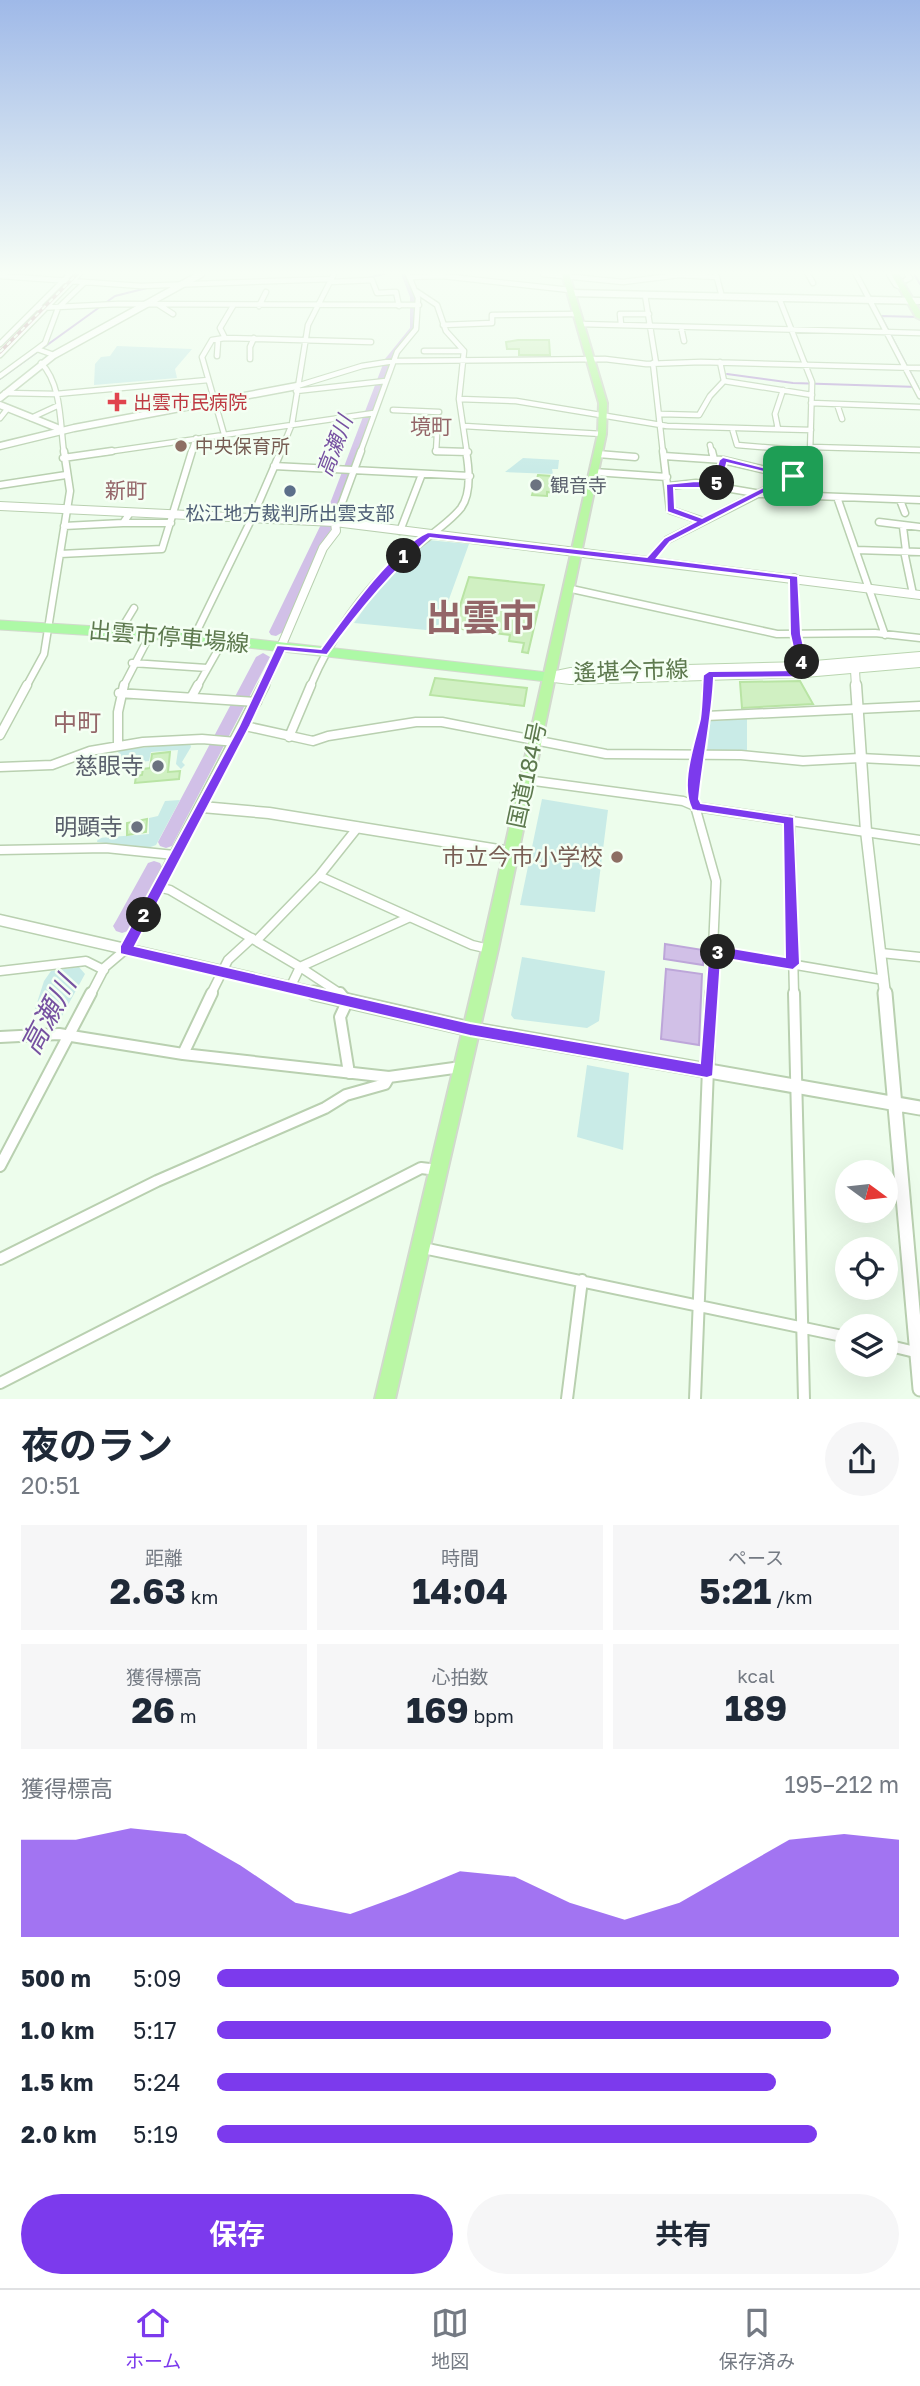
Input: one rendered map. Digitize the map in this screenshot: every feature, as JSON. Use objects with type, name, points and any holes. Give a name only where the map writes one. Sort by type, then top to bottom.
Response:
[{"type":"highway","name":"国道184号","points":[[385,1399],[490,949],[547,677],[602,434],[603,402],[584,339]]},
{"type":"main road","name":"出雲市停車場線","points":[[0,625],[194,637],[547,677]]},
{"type":"main road","name":"遙堪今市線","points":[[853,667],[920,656]]},
{"type":"main road","name":"遙堪今市線","points":[[547,677],[570,680],[708,671],[920,663]]},
{"type":"street","points":[[0,355],[16,339]]},
{"type":"street","points":[[0,376],[46,339]]},
{"type":"street","points":[[3,396],[41,363],[84,339]]},
{"type":"street","points":[[222,339],[212,341],[202,357],[224,434]]},
{"type":"street","points":[[250,359],[253,339]]},
{"type":"street","points":[[287,339],[371,342]]},
{"type":"street","points":[[0,1166],[104,970],[125,950],[257,702],[323,548],[336,531],[335,522],[386,381],[397,352],[408,339]]},
{"type":"street","points":[[289,737],[324,653],[360,602],[397,561],[462,507],[470,476],[459,399],[464,351],[455,339]]},
{"type":"street","points":[[652,339],[664,456],[672,500],[670,510],[703,521]]},
{"type":"street","points":[[650,560],[667,540],[793,476],[807,464],[811,449],[812,382],[795,339]]},
{"type":"street","points":[[889,339],[920,396]]},
{"type":"street","points":[[194,637],[252,517],[292,424],[305,340]]},
{"type":"street","points":[[217,356],[218,341]]},
{"type":"street","points":[[37,349],[54,355]]},
{"type":"street","points":[[424,351],[464,351]]},
{"type":"street","points":[[297,389],[362,366],[394,361],[605,359],[654,363],[720,362],[920,368]]},
{"type":"street","points":[[720,362],[724,381]]},
{"type":"street","points":[[0,735],[44,654],[69,491],[56,394],[50,372],[41,363]]},
{"type":"street","points":[[3,396],[56,394],[208,380]]},
{"type":"street","points":[[0,446],[60,429],[216,405],[297,389],[386,381]]},
{"type":"street","points":[[660,414],[699,415],[710,396],[724,381]]},
{"type":"street","points":[[724,381],[811,395]]},
{"type":"street","points":[[778,429],[775,414],[783,390]]},
{"type":"street","points":[[459,399],[516,401],[662,426],[811,430]]},
{"type":"street","points":[[811,403],[920,407]]},
{"type":"street","points":[[837,404],[842,419]]},
{"type":"street","points":[[0,405],[60,429]]},
{"type":"street","points":[[32,418],[57,406]]},
{"type":"street","points":[[0,418],[8,408]]},
{"type":"street","points":[[393,410],[439,412]]},
{"type":"street","points":[[426,412],[422,423],[428,434],[436,434],[436,452],[468,452]]},
{"type":"street","points":[[63,458],[374,414]]},
{"type":"street","points":[[464,426],[602,434]]},
{"type":"street","points":[[732,428],[737,445],[920,450]]},
{"type":"street","points":[[60,554],[162,549],[196,438]]},
{"type":"street","points":[[710,445],[714,459]]},
{"type":"street","points":[[598,454],[635,457]]},
{"type":"street","points":[[664,456],[723,460],[793,476]]},
{"type":"street","points":[[717,486],[723,460]]},
{"type":"street","points":[[274,466],[470,476]]},
{"type":"street","points":[[594,472],[667,477]]},
{"type":"street","points":[[400,531],[422,474]]},
{"type":"street","points":[[0,477],[0,487],[66,475]]},
{"type":"street","points":[[669,486],[696,483],[758,494],[920,500]]},
{"type":"street","points":[[837,497],[885,635]]},
{"type":"street","points":[[900,500],[905,513]]},
{"type":"street","points":[[0,506],[130,513],[172,519]]},
{"type":"street","points":[[123,523],[130,513]]},
{"type":"street","points":[[64,527],[172,519],[252,517],[335,522],[917,594],[905,551],[903,527]]},
{"type":"street","points":[[879,522],[920,527]]},
{"type":"street","points":[[856,550],[920,552]]},
{"type":"street","points":[[794,578],[796,634],[804,669]]},
{"type":"street","points":[[567,587],[655,605],[726,625],[777,634],[920,638]]},
{"type":"street","points":[[120,631],[134,608]]},
{"type":"street","points":[[118,746],[116,713],[119,693],[132,663],[151,633]]},
{"type":"street","points":[[192,696],[223,641]]},
{"type":"street","points":[[132,663],[208,668]]},
{"type":"street","points":[[853,667],[866,831],[884,980],[920,1389]]},
{"type":"street","points":[[695,1399],[716,881],[693,799],[697,756],[706,716],[708,671]]},
{"type":"street","points":[[119,693],[257,702]]},
{"type":"street","points":[[706,716],[920,706]]},
{"type":"street","points":[[245,726],[313,741],[328,736],[416,722],[442,722],[606,754],[741,755],[803,761],[860,758],[920,761]]},
{"type":"street","points":[[0,767],[37,768],[58,764],[87,751],[118,746],[216,739],[236,742]]},
{"type":"street","points":[[527,780],[682,801],[697,807],[920,840]]},
{"type":"street","points":[[202,807],[269,813],[511,852]]},
{"type":"street","points":[[790,820],[804,1399]]},
{"type":"street","points":[[183,1054],[228,960],[254,939],[319,876],[358,827]]},
{"type":"street","points":[[0,850],[106,848],[174,855]]},
{"type":"street","points":[[319,876],[472,945],[490,949]]},
{"type":"street","points":[[158,887],[170,890],[338,990],[346,1002]]},
{"type":"street","points":[[290,988],[300,967],[306,962],[410,917]]},
{"type":"street","points":[[0,920],[470,1030],[920,1108]]},
{"type":"street","points":[[714,951],[884,980]]},
{"type":"street","points":[[881,953],[920,957]]},
{"type":"street","points":[[0,971],[86,961],[104,970]]},
{"type":"street","points":[[346,1002],[340,1017],[349,1073]]},
{"type":"street","points":[[0,1037],[59,1034],[183,1054],[389,1077],[411,1077],[442,1067],[461,1068]]},
{"type":"street","points":[[0,1259],[157,1181],[325,1108],[346,1096],[385,1084],[389,1077]]},
{"type":"street","points":[[0,1383],[421,1168],[439,1170]]},
{"type":"street","points":[[421,1248],[835,1333]]},
{"type":"street","points":[[568,1399],[582,1280]]},
{"type":"street","points":[[898,1348],[918,1352]]},
{"type":"shaded area","points":[[117,346],[192,349],[175,369],[177,378],[94,385],[95,364],[101,357],[110,356]]},
{"type":"shaded area","points":[[523,458],[559,460],[558,469],[552,469],[553,474],[505,472]]},
{"type":"shaded area","points":[[428,540],[469,544],[440,624],[426,630],[354,623],[378,589]]},
{"type":"shaded area","points":[[747,719],[747,752],[707,752],[710,721]]},
{"type":"shaded area","points":[[190,743],[191,747],[182,762],[185,765],[181,769],[176,764],[178,750],[151,752],[149,761],[139,762],[136,769],[121,771],[118,750]]},
{"type":"shaded area","points":[[542,799],[608,810],[595,912],[520,905]]},
{"type":"shaded area","points":[[180,800],[156,845],[148,848],[97,842],[98,838],[149,834],[149,818],[158,816],[165,801]]},
{"type":"shaded area","points":[[665,944],[703,950],[703,965],[664,959]]},
{"type":"shaded area","points":[[522,957],[605,971],[599,1021],[587,1028],[514,1019],[511,1015]]},
{"type":"shaded area","points":[[79,967],[85,974],[62,1016],[53,1015],[54,1008],[35,1009],[44,981],[51,971]]},
{"type":"shaded area","points":[[666,969],[702,974],[699,1045],[661,1039]]},
{"type":"shaded area","points":[[587,1065],[629,1073],[623,1150],[577,1137]]},
{"type":"building","points":[[549,340],[550,355],[519,355],[519,349],[507,349],[506,342]]},
{"type":"building","name":"観音寺","points":[[538,475],[552,476],[555,493],[547,492],[547,496],[532,495]]},
{"type":"building","points":[[469,577],[544,585],[528,653],[522,652],[524,643],[509,641],[510,635],[453,628]]},
{"type":"building","points":[[435,678],[527,688],[524,706],[430,695]]},
{"type":"building","points":[[800,681],[813,704],[742,708],[740,682]]},
{"type":"building","name":"慈眼寺","points":[[170,752],[168,772],[180,771],[179,779],[135,783],[136,776],[142,775],[143,769],[150,768],[152,754]]},
{"type":"building","name":"明顕寺","points":[[147,819],[146,832],[127,835],[127,823]]},
{"type":"waterway","points":[[0,379],[55,339]]},
{"type":"waterway","name":"高瀬川","points":[[276,632],[332,514],[390,359],[405,339]]},
{"type":"waterway","points":[[727,374],[793,383],[918,387],[893,339]]},
{"type":"waterway","name":"高瀬川","points":[[166,842],[263,657]]},
{"type":"waterway","name":"高瀬川","points":[[122,926],[154,867]]},
{"type":"railway","points":[[0,352],[13,339]]},
{"type":"place","name":"出雲市民病院","points":[[117,402]]},
{"type":"place","name":"中央保育所","points":[[181,446]]},
{"type":"place","name":"観音寺","points":[[536,485]]},
{"type":"place","name":"松江地方裁判所出雲支部","points":[[290,491]]},
{"type":"place","name":"慈眼寺","points":[[158,766]]},
{"type":"place","name":"明顕寺","points":[[137,827]]},
{"type":"place","name":"市立今市小学校","points":[[617,857]]},
{"type":"district","name":"境町","points":[[431,427]]},
{"type":"district","name":"新町","points":[[126,491]]},
{"type":"district","name":"出雲市","points":[[481,618]]},
{"type":"district","name":"中町","points":[[77,723]]},
{"type":"route","points":[[793,476],[667,540],[650,560],[428,534],[397,561],[360,602],[324,653],[281,648],[245,726],[125,950],[470,1030],[707,1071],[714,951],[793,964],[790,820],[697,807],[693,799],[697,756],[706,716],[709,675],[805,673],[796,634],[794,578],[650,560],[667,540],[703,521],[670,510],[672,500],[669,486],[691,486],[696,483],[717,486],[723,460],[793,476]]}]
